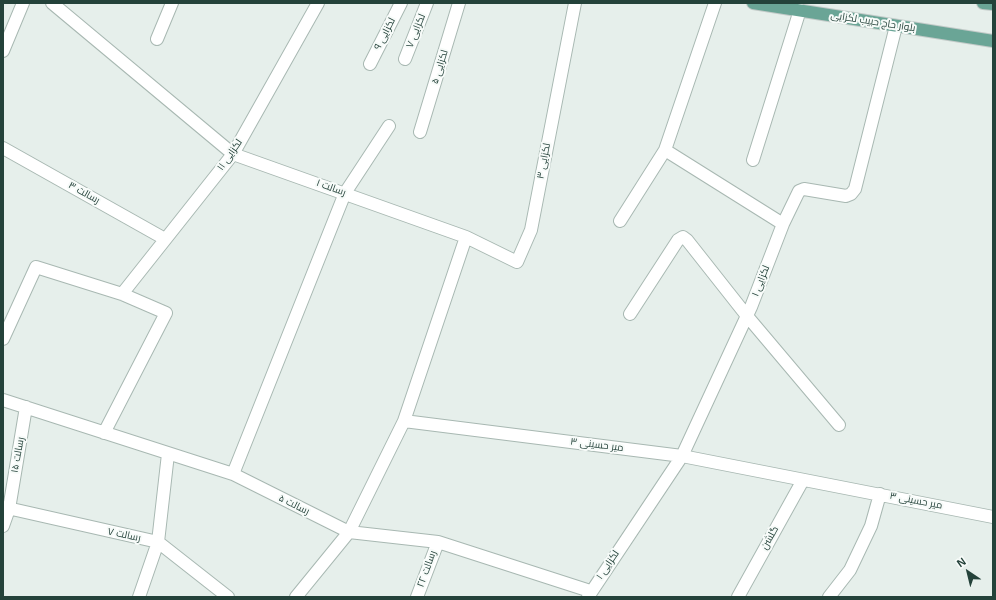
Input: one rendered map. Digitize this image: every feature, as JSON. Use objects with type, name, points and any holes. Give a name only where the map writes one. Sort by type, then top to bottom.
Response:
[{"type":"main road","name":"بلوار حاج حبیب لکزايی","points":[[753,3],[993,41]]},
{"type":"main road","points":[[983,3],[993,4]]},
{"type":"street","points":[[3,51],[23,3]]},
{"type":"street","name":"رسالت ۱","points":[[52,3],[233,154],[466,236]]},
{"type":"street","points":[[157,39],[172,3]]},
{"type":"street","name":"لکزایی ۱۱","points":[[122,294],[233,154],[318,3]]},
{"type":"street","name":"لکزایی ۹","points":[[370,64],[401,3]]},
{"type":"street","name":"لکزایی ۷","points":[[405,59],[427,3]]},
{"type":"street","name":"لکزایی ۵","points":[[420,132],[459,3]]},
{"type":"street","name":"لکزایی ۳","points":[[466,236],[517,262],[531,230],[575,3]]},
{"type":"street","points":[[620,222],[665,150],[715,3]]},
{"type":"street","points":[[753,160],[800,10]]},
{"type":"street","name":"لکزایی ۱","points":[[589,594],[682,456],[747,316],[783,224],[798,191],[804,189],[846,196],[851,194],[855,189],[896,26]]},
{"type":"street","points":[[233,474],[345,194],[389,126]]},
{"type":"street","name":"رسالت ۳","points":[[3,148],[165,239]]},
{"type":"street","points":[[665,150],[783,224]]},
{"type":"street","points":[[296,597],[349,532],[404,421],[466,236]]},
{"type":"street","points":[[630,314],[678,240],[683,237],[839,425]]},
{"type":"street","points":[[3,339],[36,267],[122,294],[166,313],[104,433]]},
{"type":"street","name":"رسالت ۵","points":[[3,400],[233,474],[349,532],[438,542],[589,594]]},
{"type":"street","name":"رسالت ۱۵","points":[[3,526],[26,407]]},
{"type":"street","name":"میر حسینی ۳","points":[[404,421],[682,456],[993,517]]},
{"type":"street","points":[[139,597],[158,542],[168,454]]},
{"type":"street","name":"گلشن","points":[[738,597],[802,480]]},
{"type":"street","points":[[829,597],[850,570],[871,526],[880,494]]},
{"type":"street","name":"رسالت ۷","points":[[6,508],[158,542],[228,597]]},
{"type":"street","name":"رسالت ۲۲","points":[[417,597],[438,542]]}]
